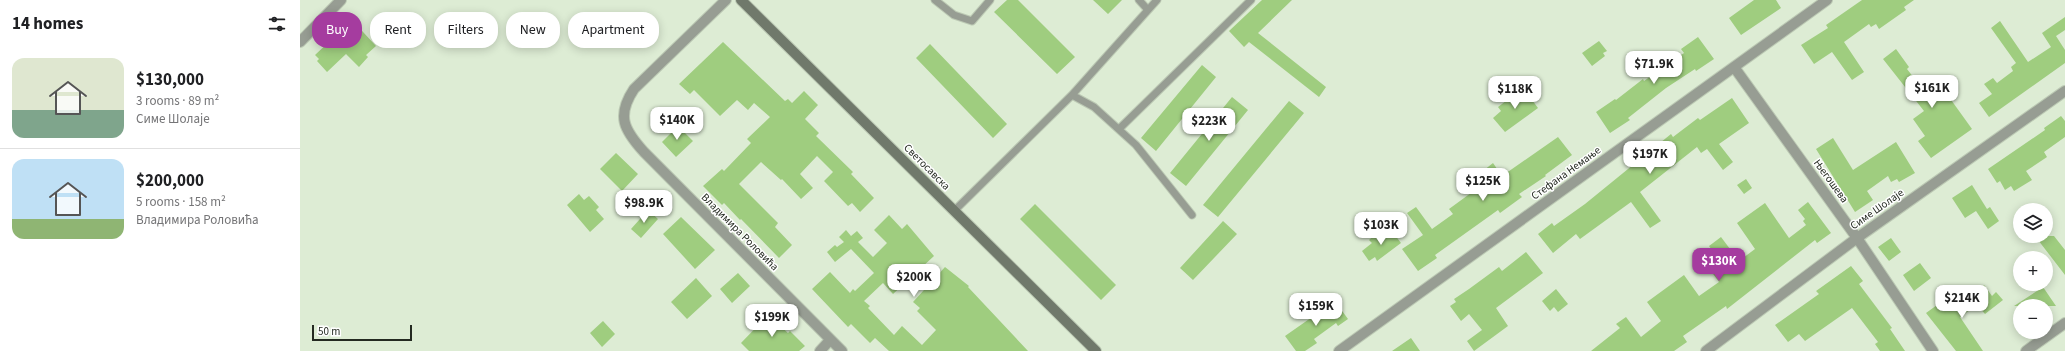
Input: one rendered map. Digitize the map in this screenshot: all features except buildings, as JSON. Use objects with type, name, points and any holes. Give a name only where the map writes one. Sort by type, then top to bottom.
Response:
[{"type":"main road","name":"Светосавска","points":[[741,0],[1096,351]]},
{"type":"street","points":[[300,42],[341,0]]},
{"type":"street","name":"Владимира Роловића","points":[[726,0],[634,89],[626,102],[624,116],[626,130],[644,152],[842,351]]},
{"type":"street","name":"Стефана Немање","points":[[1339,351],[1827,0]]},
{"type":"street","name":"Његошева","points":[[1734,67],[1857,238],[1933,351]]},
{"type":"street","name":"Симе Шолаје","points":[[1706,351],[1857,238],[2065,91]]},
{"type":"street","points":[[2026,351],[2065,323]]},
{"type":"street","points":[[820,351],[830,340]]},
{"type":"lane","points":[[935,0],[954,16],[972,21],[990,0]]},
{"type":"lane","points":[[1139,0],[1148,10]]},
{"type":"lane","points":[[954,211],[1072,95],[1157,0]]},
{"type":"lane","points":[[1119,129],[1251,0]]},
{"type":"lane","points":[[1072,95],[1094,107],[1136,145],[1192,215]]}]
